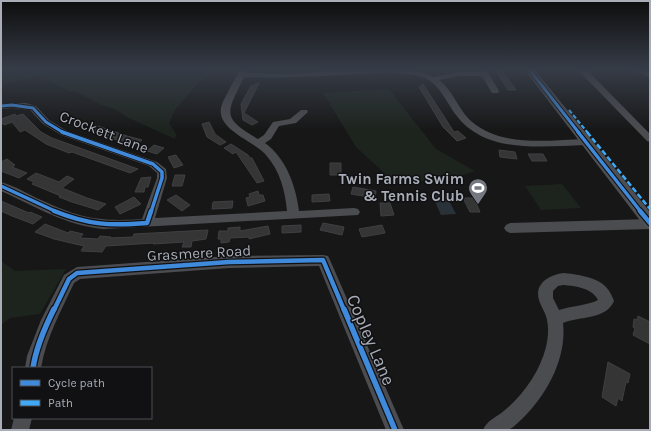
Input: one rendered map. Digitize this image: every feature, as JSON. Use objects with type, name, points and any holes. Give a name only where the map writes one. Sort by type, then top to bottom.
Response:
[{"type":"main road","points":[[544,89],[650,223]]},
{"type":"street","points":[[234,89],[227,104],[225,114],[228,121],[269,153],[289,185],[293,215]]},
{"type":"street","points":[[443,89],[468,123],[481,133],[492,138],[517,142],[586,142]]},
{"type":"street","points":[[601,89],[650,139]]},
{"type":"street","name":"Crockett Lane","points":[[1,106],[26,106],[33,108],[46,122],[64,133],[153,164],[162,172],[162,178],[148,223]]},
{"type":"street","points":[[258,143],[268,137],[276,124],[293,121],[304,112]]},
{"type":"street","points":[[1,186],[79,220],[98,224],[115,225],[354,212]]},
{"type":"street","points":[[510,228],[650,223]]},
{"type":"street","name":"Grasmere Road","points":[[33,367],[35,356],[46,325],[69,279],[77,273],[229,262],[323,260]]},
{"type":"street","name":"Copley Lane","points":[[323,260],[395,430]]},
{"type":"street","points":[[492,430],[513,416],[530,396],[552,361],[556,333],[555,318]]},
{"type":"street","points":[[20,430],[22,419]]},
{"type":"shaded area","points":[[65,89],[193,89],[175,110],[169,123],[176,134],[175,139],[129,118],[114,109],[102,105],[74,91],[71,92]]},
{"type":"shaded area","points":[[389,89],[436,149],[475,171],[448,180],[386,183],[381,170],[356,147],[323,93]]},
{"type":"shaded area","points":[[562,184],[581,208],[541,210],[525,186]]},
{"type":"shaded area","points":[[454,193],[457,200],[449,201],[456,214],[441,215],[432,195]]},
{"type":"shaded area","points":[[1,261],[15,271],[66,269],[40,314],[10,318],[1,325]]},
{"type":"building","points":[[249,89],[256,89],[244,113],[258,122],[252,125],[243,120],[241,104]]},
{"type":"building","points":[[420,89],[426,89],[454,132],[458,131],[466,138],[457,141],[443,127]]},
{"type":"building","points":[[15,114],[16,116],[23,114],[41,132],[52,138],[138,169],[130,173],[72,152],[69,153],[46,144],[25,130],[20,132],[12,122],[4,125],[1,122],[1,119]]},
{"type":"building","points":[[209,122],[215,134],[226,142],[220,145],[207,137],[202,124]]},
{"type":"building","points":[[95,125],[142,140],[135,146],[87,130]]},
{"type":"building","points":[[231,144],[252,158],[264,181],[257,183],[236,152],[233,154],[224,148]]},
{"type":"building","points":[[154,145],[164,148],[157,154],[147,151]]},
{"type":"building","points":[[499,150],[515,152],[517,159],[500,157]]},
{"type":"building","points":[[528,154],[543,154],[547,161],[532,161]]},
{"type":"building","points":[[176,155],[183,165],[174,168],[168,157]]},
{"type":"building","points":[[7,159],[15,165],[12,167],[27,173],[19,178],[1,171],[1,162]]},
{"type":"building","points":[[330,163],[341,163],[341,175],[330,175]]},
{"type":"building","points":[[36,173],[59,182],[67,176],[74,179],[62,188],[106,204],[98,210],[59,197],[61,196],[32,184],[34,182],[27,179]]},
{"type":"building","points":[[175,175],[185,175],[182,186],[172,186]]},
{"type":"building","points":[[151,177],[148,187],[145,187],[144,192],[135,192],[141,178]]},
{"type":"building","points":[[353,187],[376,191],[375,198],[351,194]]},
{"type":"building","points":[[258,191],[259,195],[263,195],[265,201],[248,206],[246,198],[250,197],[249,194]]},
{"type":"building","points":[[329,194],[330,201],[312,202],[312,195]]},
{"type":"building","points":[[176,195],[190,205],[182,211],[167,200]]},
{"type":"building","points":[[134,197],[141,204],[120,214],[115,207]]},
{"type":"building","points":[[463,198],[474,198],[480,212],[470,212]]},
{"type":"building","points":[[1,201],[42,217],[33,224],[12,216],[1,211]]},
{"type":"building","points":[[233,201],[232,208],[212,209],[213,202]]},
{"type":"building","points":[[380,203],[390,203],[394,215],[381,216]]},
{"type":"building","points":[[323,223],[344,227],[342,235],[320,230]]},
{"type":"building","points":[[45,224],[68,233],[70,231],[83,234],[80,238],[98,239],[100,236],[111,237],[110,238],[133,237],[134,234],[208,230],[206,239],[192,241],[191,247],[182,247],[184,242],[153,244],[154,243],[106,246],[102,252],[81,251],[84,246],[54,239],[35,232]]},
{"type":"building","points":[[301,225],[301,232],[282,233],[282,226]]},
{"type":"building","points":[[382,225],[385,233],[362,237],[359,229]]},
{"type":"building","points":[[268,226],[270,234],[249,239],[249,237],[230,238],[229,242],[221,243],[221,239],[218,239],[219,231],[228,231],[228,228],[240,227],[240,231]]},
{"type":"building","points":[[638,316],[650,322],[650,344],[633,335],[635,328],[633,327],[634,319],[637,320]]},
{"type":"building","points":[[608,362],[630,374],[628,383],[626,382],[622,401],[618,398],[616,406],[602,397]]},
{"type":"marked path","points":[[569,110],[650,209]]},
{"type":"cycle path","points":[[545,89],[650,223]]},
{"type":"cycle path","points":[[1,106],[12,105],[33,108],[46,122],[64,133],[153,164],[162,172],[162,178],[147,223],[111,225],[87,222],[62,214],[1,186]]},
{"type":"cycle path","points":[[33,367],[35,356],[46,325],[69,279],[77,273],[229,262],[323,260],[395,430]]},
{"type":"place","name":"Twin Farms Swim & Tennis Club","points":[[478,205]]}]
